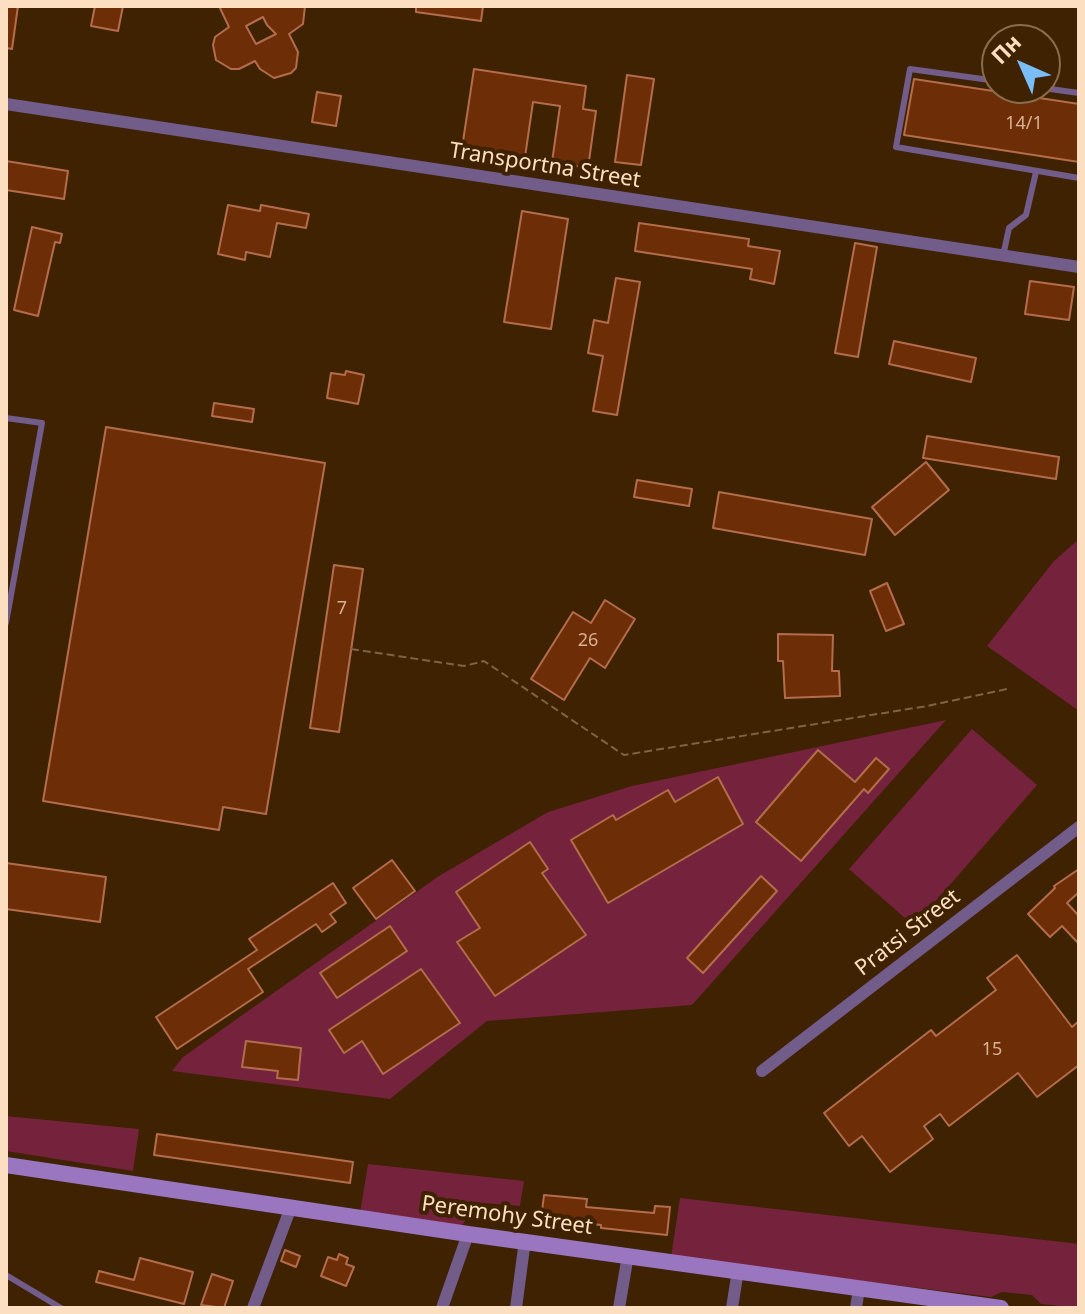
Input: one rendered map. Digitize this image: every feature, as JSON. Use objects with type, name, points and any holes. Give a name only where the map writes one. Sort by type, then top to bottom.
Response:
[{"type":"main road","name":"Peremohy Street","points":[[6,1165],[468,1234],[1001,1308]]},
{"type":"street","name":"Transportna Street","points":[[6,104],[1079,267]]},
{"type":"street","name":"Pratsi Street","points":[[762,1071],[1079,827]]},
{"type":"street","points":[[253,1308],[291,1207]]},
{"type":"street","points":[[442,1308],[468,1234]]},
{"type":"street","points":[[516,1308],[525,1240]]},
{"type":"street","points":[[619,1308],[628,1255]]},
{"type":"street","points":[[732,1308],[738,1270]]},
{"type":"street","points":[[856,1308],[859,1288]]},
{"type":"lane","points":[[981,79],[910,69],[896,147],[1079,178]]},
{"type":"lane","points":[[1003,256],[1009,228],[1026,215],[1036,172]]},
{"type":"lane","points":[[6,418],[42,423],[6,623]]},
{"type":"lane","points":[[6,1275],[61,1308]]},
{"type":"path","points":[[351,649],[464,666],[484,661],[624,755],[927,706],[1007,689]]},
{"type":"shaded area","points":[[1079,539],[1079,711],[987,646],[1054,561]]},
{"type":"shaded area","points":[[946,720],[692,1005],[487,1021],[390,1099],[172,1071],[183,1057],[439,876],[548,812],[632,786]]},
{"type":"shaded area","points":[[972,729],[1037,785],[914,926],[849,869]]},
{"type":"shaded area","points":[[6,1116],[139,1129],[133,1171],[6,1151]]},
{"type":"shaded area","points":[[368,1164],[524,1181],[520,1206],[471,1202],[464,1223],[459,1227],[360,1213]]},
{"type":"shaded area","points":[[680,1198],[1079,1244],[1079,1308],[1041,1304],[1032,1295],[1002,1292],[991,1297],[671,1257]]},
{"type":"building","points":[[6,6],[18,6],[12,49],[6,48]]},
{"type":"building","points":[[95,6],[123,6],[118,31],[91,26]]},
{"type":"building","points":[[219,6],[305,6],[303,24],[289,34],[298,52],[296,68],[291,73],[274,78],[260,69],[255,61],[239,69],[231,69],[216,60],[215,37],[229,27]],"holes":[[[263,17],[276,34],[256,44],[246,26]]]},
{"type":"building","points":[[416,6],[483,6],[481,21],[416,12]]},
{"type":"building","points":[[474,69],[586,86],[583,109],[596,111],[588,168],[552,162],[560,106],[533,102],[525,157],[462,148]]},
{"type":"building","points":[[627,75],[654,79],[641,165],[615,162]]},
{"type":"building","points":[[914,79],[981,89],[981,104],[1061,104],[1061,101],[1079,104],[1079,162],[904,135]]},
{"type":"building","points":[[317,92],[341,96],[336,126],[312,122]]},
{"type":"building","points":[[6,161],[68,171],[64,199],[6,190]]},
{"type":"building","points":[[228,205],[260,211],[261,205],[309,214],[306,228],[277,223],[270,257],[246,252],[245,260],[218,254]]},
{"type":"building","points":[[522,211],[568,219],[551,329],[504,322]]},
{"type":"building","points":[[639,223],[749,239],[748,246],[780,251],[774,284],[750,279],[752,269],[635,251]]},
{"type":"building","points":[[32,227],[62,234],[60,243],[55,242],[38,316],[14,310]]},
{"type":"building","points":[[855,243],[877,247],[858,357],[835,353]]},
{"type":"building","points":[[616,278],[640,282],[617,415],[593,411],[603,356],[588,353],[594,320],[608,323]]},
{"type":"building","points":[[1030,281],[1074,287],[1069,320],[1025,314]]},
{"type":"building","points":[[894,341],[976,358],[971,382],[889,364]]},
{"type":"building","points":[[346,371],[364,375],[358,404],[327,398],[331,373],[345,375]]},
{"type":"building","points":[[214,403],[254,409],[252,422],[212,416]]},
{"type":"building","points":[[106,427],[325,463],[266,814],[223,807],[219,830],[43,801]]},
{"type":"building","points":[[927,436],[1059,457],[1056,479],[923,458]]},
{"type":"building","points":[[926,462],[949,490],[895,535],[872,507]]},
{"type":"building","points":[[637,480],[692,489],[689,506],[634,497]]},
{"type":"building","points":[[719,492],[872,519],[865,555],[713,528]]},
{"type":"building","points":[[334,565],[363,569],[339,732],[310,728]]},
{"type":"building","points":[[887,583],[904,624],[886,631],[870,591]]},
{"type":"building","points":[[605,600],[635,619],[605,668],[590,658],[564,700],[531,679],[573,612],[591,623]]},
{"type":"building","points":[[778,634],[833,635],[832,671],[839,671],[840,696],[785,698],[783,661],[778,661]]},
{"type":"building","points":[[818,750],[855,782],[876,758],[889,769],[868,793],[864,789],[801,861],[756,822]]},
{"type":"building","points":[[718,777],[743,824],[608,903],[571,840],[613,815],[616,820],[668,790],[675,802]]},
{"type":"building","points":[[530,842],[548,869],[542,873],[586,935],[495,996],[457,942],[480,928],[456,892]]},
{"type":"building","points":[[392,860],[415,891],[376,919],[353,888]]},
{"type":"building","points":[[6,863],[106,877],[100,922],[6,909]]},
{"type":"building","points":[[1079,869],[1079,892],[1067,903],[1079,916],[1079,944],[1062,926],[1050,937],[1028,914],[1054,886]]},
{"type":"building","points":[[761,876],[777,891],[703,973],[687,958]]},
{"type":"building","points":[[333,883],[346,903],[330,914],[336,922],[322,932],[316,924],[248,969],[263,992],[177,1049],[156,1017],[257,950],[249,939]]},
{"type":"building","points":[[390,926],[407,951],[337,998],[320,973]]},
{"type":"building","points":[[1017,955],[1072,1027],[1079,1021],[1079,1065],[1037,1097],[1018,1073],[949,1126],[940,1114],[924,1126],[933,1139],[890,1172],[862,1136],[849,1146],[824,1113],[931,1030],[936,1036],[996,990],[987,978]]},
{"type":"building","points":[[421,969],[460,1023],[383,1074],[362,1041],[344,1053],[329,1030]]},
{"type":"building","points":[[246,1041],[301,1048],[298,1080],[277,1078],[278,1071],[242,1067]]},
{"type":"building","points":[[157,1134],[353,1162],[350,1183],[154,1155]]},
{"type":"building","points":[[544,1195],[587,1199],[586,1207],[654,1213],[655,1206],[670,1207],[667,1235],[541,1219]]},
{"type":"building","points":[[285,1250],[300,1256],[296,1267],[281,1261]]},
{"type":"building","points":[[339,1254],[348,1258],[346,1264],[354,1267],[346,1286],[321,1276],[328,1257],[337,1260]]},
{"type":"building","points":[[140,1258],[193,1272],[184,1304],[96,1282],[99,1271],[134,1280]]},
{"type":"building","points":[[212,1274],[233,1281],[224,1308],[201,1305]]}]
